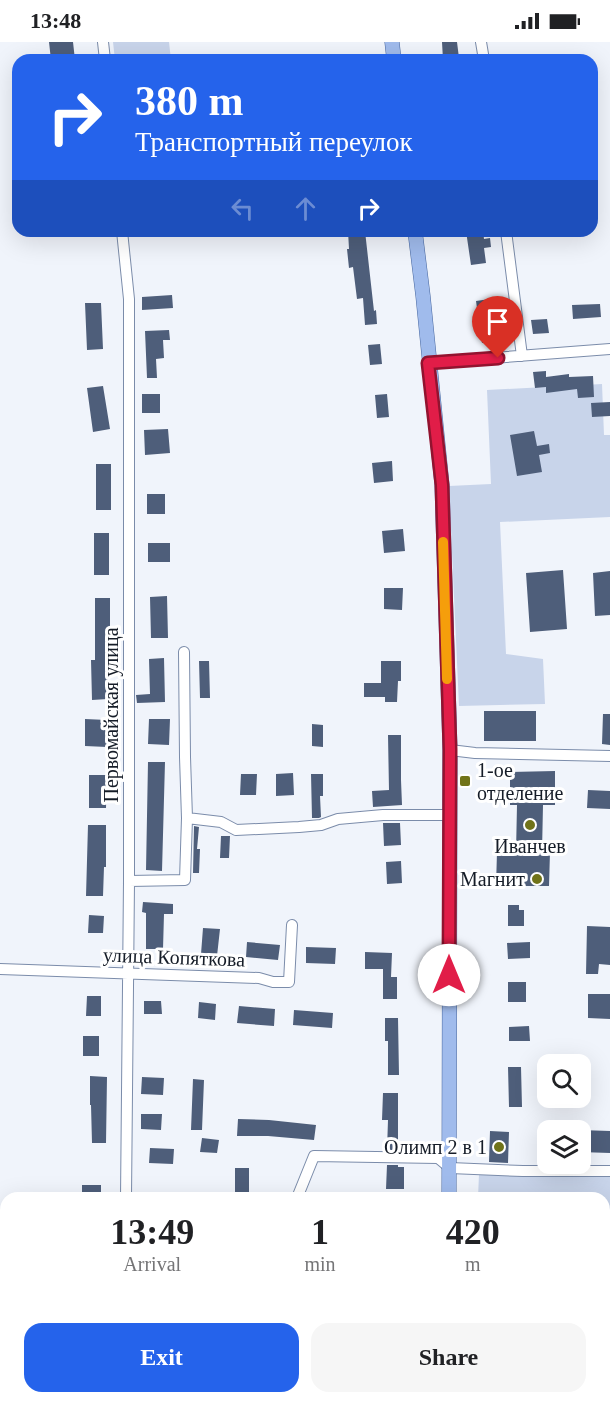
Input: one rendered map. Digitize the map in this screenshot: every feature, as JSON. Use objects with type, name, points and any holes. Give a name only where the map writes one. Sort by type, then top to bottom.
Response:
[{"type":"main road","points":[[416,237],[442,485],[450,750],[449,1192]]},
{"type":"street","name":"Первомайская улица","points":[[123,237],[129,299],[129,881],[126,1192]]},
{"type":"street","points":[[507,237],[522,356]]},
{"type":"street","points":[[428,363],[610,349]]},
{"type":"street","points":[[129,881],[185,880],[187,818],[184,757],[184,652]]},
{"type":"street","points":[[450,750],[475,753],[610,756]]},
{"type":"street","points":[[187,818],[221,822],[236,830],[321,825],[338,819],[383,815],[449,815]]},
{"type":"street","name":"улица Копяткова","points":[[0,969],[258,978],[273,982],[289,982],[292,925]]},
{"type":"street","points":[[299,1192],[314,1156],[438,1158],[450,1168],[610,1171]]},
{"type":"shaded area","points":[[113,42],[169,42],[170,54],[114,54]]},
{"type":"shaded area","points":[[602,384],[604,435],[610,435],[610,517],[500,522],[506,654],[543,659],[545,704],[459,706],[449,486],[491,484],[487,390]]},
{"type":"shaded area","points":[[479,1174],[610,1175],[610,1192],[478,1192]]},
{"type":"building","points":[[49,42],[73,42],[74,54],[50,54]]},
{"type":"building","points":[[442,42],[457,42],[458,54],[443,54]]},
{"type":"building","points":[[348,237],[366,237],[377,324],[365,325],[363,298],[357,299],[353,267],[349,268],[347,249],[349,249]]},
{"type":"building","points":[[467,237],[490,238],[491,247],[484,248],[486,263],[471,265]]},
{"type":"building","points":[[172,295],[173,308],[142,310],[142,297]]},
{"type":"building","points":[[490,299],[491,312],[503,310],[504,320],[499,321],[502,341],[482,343],[476,301]]},
{"type":"building","points":[[85,303],[101,303],[103,349],[87,350]]},
{"type":"building","points":[[600,304],[601,317],[573,319],[572,305]]},
{"type":"building","points":[[547,319],[549,333],[533,334],[531,320]]},
{"type":"building","points":[[169,330],[170,340],[163,340],[164,358],[156,359],[157,378],[147,378],[145,331]]},
{"type":"building","points":[[380,344],[382,364],[370,365],[368,345]]},
{"type":"building","points":[[546,371],[546,377],[569,374],[569,377],[593,376],[594,397],[578,398],[577,389],[546,393],[546,387],[535,388],[533,372]]},
{"type":"building","points":[[103,386],[110,429],[93,432],[87,388]]},
{"type":"building","points":[[142,394],[160,394],[160,413],[142,413]]},
{"type":"building","points":[[387,394],[389,417],[377,418],[375,395]]},
{"type":"building","points":[[610,402],[610,416],[592,417],[591,403]]},
{"type":"building","points":[[168,429],[170,453],[145,455],[144,430]]},
{"type":"building","points":[[534,431],[537,446],[549,444],[550,453],[539,455],[542,472],[517,476],[510,435]]},
{"type":"building","points":[[392,461],[393,481],[374,483],[372,463]]},
{"type":"building","points":[[96,464],[111,464],[111,510],[96,510]]},
{"type":"building","points":[[147,494],[165,494],[165,514],[147,514]]},
{"type":"building","points":[[403,529],[405,551],[384,553],[382,531]]},
{"type":"building","points":[[94,533],[109,533],[109,575],[94,575]]},
{"type":"building","points":[[148,543],[170,543],[170,562],[148,562]]},
{"type":"building","points":[[563,570],[567,629],[530,632],[526,573]]},
{"type":"building","points":[[610,571],[610,615],[595,616],[593,573]]},
{"type":"building","points":[[384,588],[403,588],[402,610],[384,609]]},
{"type":"building","points":[[167,596],[168,638],[151,638],[150,597]]},
{"type":"building","points":[[95,598],[110,598],[110,645],[107,645],[108,699],[92,700],[91,660],[95,660]]},
{"type":"building","points":[[164,658],[165,702],[137,703],[136,695],[150,694],[149,659]]},
{"type":"building","points":[[199,661],[209,661],[210,698],[200,698]]},
{"type":"building","points":[[381,661],[401,661],[401,681],[398,681],[397,702],[385,702],[385,697],[364,697],[364,683],[381,683]]},
{"type":"building","points":[[484,711],[536,711],[536,741],[484,741]]},
{"type":"building","points":[[603,714],[610,714],[610,745],[602,744]]},
{"type":"building","points":[[85,719],[107,720],[107,747],[85,746]]},
{"type":"building","points":[[149,719],[170,719],[169,745],[148,744]]},
{"type":"building","points":[[312,724],[323,725],[323,747],[312,746]]},
{"type":"building","points":[[388,735],[401,735],[402,805],[373,807],[372,791],[389,790]]},
{"type":"building","points":[[148,762],[165,762],[162,871],[146,870]]},
{"type":"building","points":[[555,771],[555,805],[543,805],[542,852],[550,852],[549,886],[496,886],[497,852],[516,852],[517,805],[510,805],[510,772]]},
{"type":"building","points":[[293,773],[294,795],[276,796],[276,774]]},
{"type":"building","points":[[241,774],[257,774],[256,795],[240,795]]},
{"type":"building","points":[[311,774],[323,774],[323,796],[320,796],[321,817],[319,818],[312,818]]},
{"type":"building","points":[[89,775],[107,775],[106,808],[89,808]]},
{"type":"building","points":[[588,790],[610,791],[610,809],[587,808]]},
{"type":"building","points":[[383,823],[400,823],[401,845],[384,846]]},
{"type":"building","points":[[88,825],[106,825],[103,896],[86,896]]},
{"type":"building","points":[[194,826],[199,827],[197,849],[200,849],[199,873],[193,873]]},
{"type":"building","points":[[221,836],[230,836],[229,858],[220,858]]},
{"type":"building","points":[[401,861],[402,883],[387,884],[386,862]]},
{"type":"building","points":[[143,902],[173,904],[173,914],[164,914],[163,949],[146,949],[146,913],[142,912]]},
{"type":"building","points":[[508,905],[519,905],[519,910],[524,910],[524,926],[508,926]]},
{"type":"building","points":[[89,915],[104,916],[103,933],[88,933]]},
{"type":"building","points":[[587,926],[610,927],[610,965],[599,964],[598,974],[586,974]]},
{"type":"building","points":[[203,928],[220,929],[217,956],[201,954]]},
{"type":"building","points":[[247,942],[280,945],[278,960],[246,957]]},
{"type":"building","points":[[530,942],[530,958],[508,959],[507,943]]},
{"type":"building","points":[[306,947],[336,948],[335,964],[306,963]]},
{"type":"building","points":[[365,952],[392,953],[391,977],[397,977],[397,999],[383,999],[383,969],[365,969]]},
{"type":"building","points":[[508,982],[526,982],[526,1002],[508,1002]]},
{"type":"building","points":[[588,994],[610,994],[610,1019],[588,1018]]},
{"type":"building","points":[[87,996],[101,996],[101,1016],[86,1016]]},
{"type":"building","points":[[144,1001],[161,1001],[162,1014],[144,1014]]},
{"type":"building","points":[[199,1002],[216,1004],[215,1020],[198,1018]]},
{"type":"building","points":[[239,1006],[275,1009],[274,1026],[237,1023]]},
{"type":"building","points":[[294,1010],[333,1013],[332,1028],[293,1025]]},
{"type":"building","points":[[385,1018],[398,1018],[399,1075],[388,1075]]},
{"type":"building","points":[[529,1026],[530,1041],[509,1041],[509,1027]]},
{"type":"building","points":[[83,1036],[99,1036],[99,1056],[83,1056]]},
{"type":"building","points":[[508,1067],[521,1067],[522,1107],[509,1107]]},
{"type":"building","points":[[90,1076],[107,1077],[106,1143],[92,1143]]},
{"type":"building","points":[[142,1077],[164,1078],[163,1095],[141,1094]]},
{"type":"building","points":[[193,1079],[204,1080],[202,1130],[191,1130]]},
{"type":"building","points":[[383,1093],[398,1093],[398,1150],[387,1150],[388,1120],[382,1120]]},
{"type":"building","points":[[141,1114],[162,1114],[161,1130],[141,1129]]},
{"type":"building","points":[[238,1119],[316,1125],[314,1140],[237,1136]]},
{"type":"building","points":[[591,1130],[610,1131],[610,1153],[591,1152]]},
{"type":"building","name":"Олимп 2 в 1","points":[[490,1131],[509,1132],[508,1163],[489,1162]]},
{"type":"building","points":[[202,1138],[219,1140],[217,1153],[200,1152]]},
{"type":"building","points":[[150,1148],[174,1149],[173,1164],[149,1163]]},
{"type":"building","points":[[387,1165],[404,1167],[404,1189],[386,1189]]},
{"type":"building","points":[[235,1168],[249,1168],[249,1192],[235,1192]]},
{"type":"building","points":[[82,1185],[101,1185],[101,1192],[82,1192]]},
{"type":"slow traffic","points":[[443,542],[447,679]]},
{"type":"place","name":"1-ое отделение","points":[[465,781]]},
{"type":"place","name":"Иванчев","points":[[530,825]]},
{"type":"place","name":"Магнит","points":[[537,879]]},
{"type":"place","name":"Олимп 2 в 1","points":[[499,1147]]},
{"type":"route","points":[[449,975],[450,750],[442,485],[428,363],[498,358]]}]
